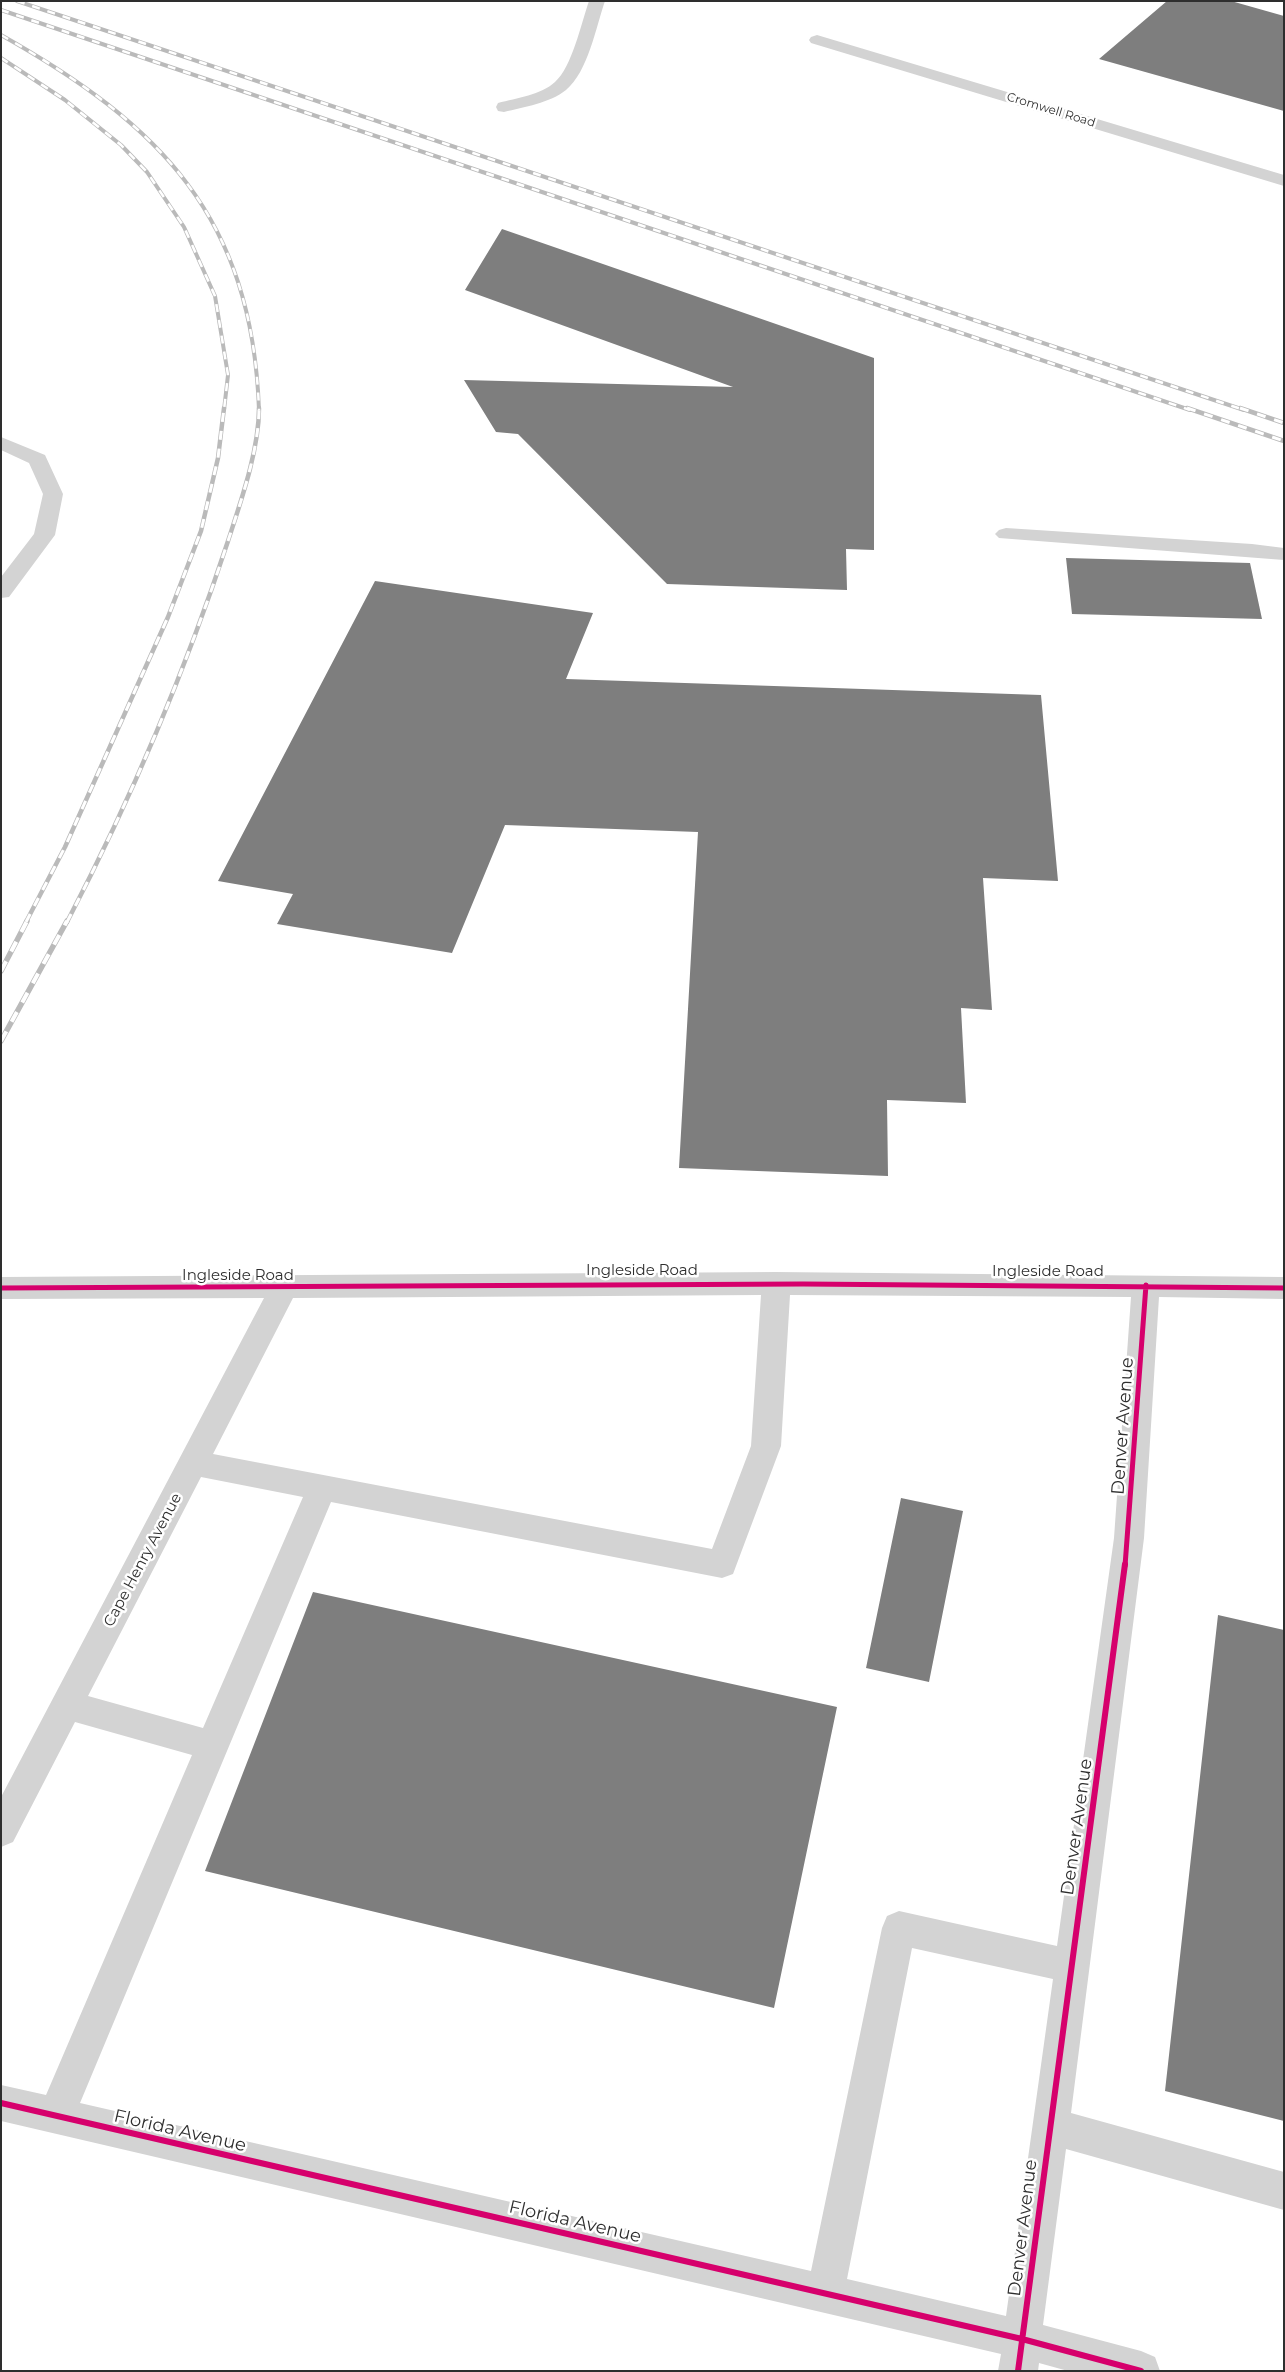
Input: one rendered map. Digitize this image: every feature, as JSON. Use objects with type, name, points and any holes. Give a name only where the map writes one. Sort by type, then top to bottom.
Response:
[{"type":"street","points":[[504,107],[541,98],[560,87],[572,74],[598,1]]},
{"type":"street","name":"Cromwell Road","points":[[817,40],[1284,181]]},
{"type":"street","points":[[1,443],[38,459],[53,494],[44,535],[1,592]]},
{"type":"street","points":[[1006,534],[1252,550],[1284,554]]},
{"type":"street","points":[[195,1463],[722,1564],[766,1446],[776,1283]]},
{"type":"street","name":"Ingleside Road","points":[[1,1288],[284,1288],[776,1283],[1146,1285],[1284,1288]]},
{"type":"street","name":"Denver Avenue","points":[[1020,2355],[1129,1538],[1146,1285]]},
{"type":"street","name":"Cape Henry Avenue","points":[[1,1831],[195,1463],[284,1288]]},
{"type":"street","points":[[56,2116],[322,1487]]},
{"type":"street","points":[[67,1705],[212,1746]]},
{"type":"street","points":[[825,2294],[899,1928],[1072,1966]]},
{"type":"street","name":"Florida Avenue","points":[[1,2104],[825,2294],[1020,2355],[1141,2371]]},
{"type":"street","points":[[1050,2126],[1284,2191]]},
{"type":"building","points":[[1167,1],[1231,1],[1284,16],[1284,111],[1099,59]]},
{"type":"building","points":[[502,229],[874,358],[874,550],[846,549],[847,590],[667,584],[518,434],[496,432],[464,380],[733,387],[465,290]]},
{"type":"building","points":[[1066,558],[1250,563],[1262,619],[1072,614]]},
{"type":"building","points":[[375,581],[593,613],[566,679],[1041,695],[1058,881],[983,878],[992,1010],[961,1008],[966,1103],[887,1100],[888,1176],[679,1168],[698,832],[505,825],[452,953],[277,924],[293,894],[218,881]]},
{"type":"building","points":[[901,1498],[963,1511],[929,1682],[866,1668]]},
{"type":"building","points":[[313,1592],[837,1707],[774,2008],[205,1871]]},
{"type":"building","points":[[1218,1615],[1284,1630],[1284,2121],[1165,2091]]},
{"type":"railway","points":[[17,1],[1244,410]]},
{"type":"railway","points":[[1,10],[1190,410]]},
{"type":"railway","points":[[1,35],[58,69],[108,104],[151,142],[187,184],[216,230],[238,283],[252,342],[259,409]]},
{"type":"railway","points":[[1,58],[65,100],[121,145],[147,172],[184,227],[215,296],[228,375],[224,410]]},
{"type":"railway","points":[[26,922],[65,847],[168,617],[201,531],[218,458],[224,408]]},
{"type":"railway","points":[[1187,408],[1284,441]]},
{"type":"railway","points":[[1240,408],[1284,423]]},
{"type":"railway","points":[[67,922],[113,830],[155,735],[194,639],[244,492],[253,458],[259,409]]},
{"type":"railway","points":[[1,971],[27,921]]},
{"type":"railway","points":[[1,1041],[67,921]]},
{"type":"cycle path","points":[[1,1288],[803,1284],[1124,1285],[1284,1288]]},
{"type":"cycle path","points":[[1018,2371],[1129,1538],[1146,1285]]},
{"type":"cycle path","points":[[1,2103],[1022,2339],[1141,2371]]}]
